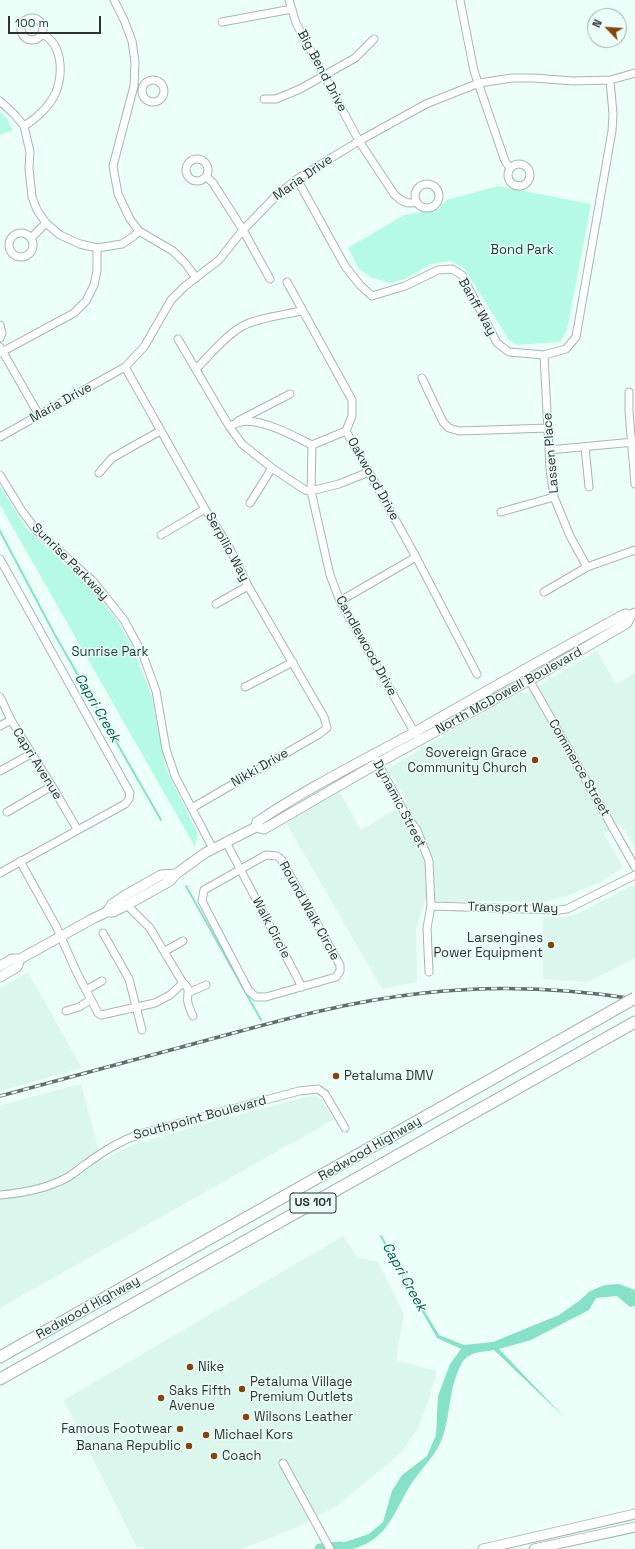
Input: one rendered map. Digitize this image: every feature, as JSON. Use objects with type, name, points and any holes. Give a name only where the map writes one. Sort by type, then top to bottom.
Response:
[{"type":"highway","name":"Redwood Highway","points":[[0,1357],[635,998]]},
{"type":"highway","name":"Redwood Highway","points":[[0,1379],[631,1025]]},
{"type":"main road","name":"North McDowell Boulevard","points":[[375,759],[415,732],[523,669],[625,614],[633,614]]},
{"type":"main road","name":"North McDowell Boulevard","points":[[0,966],[12,959],[20,959],[61,935],[107,912],[112,912],[127,905],[170,880],[176,874],[213,849],[256,827],[257,822],[270,813],[375,759],[420,741],[530,680],[627,623],[633,614]]},
{"type":"main road","name":"North McDowell Boulevard","points":[[107,912],[112,904],[161,875],[176,874]]},
{"type":"main road","name":"North McDowell Boulevard","points":[[0,977],[17,967],[20,959]]},
{"type":"main road","points":[[483,1549],[635,1514]]},
{"type":"main road","points":[[534,1549],[561,1546],[635,1527]]},
{"type":"street","points":[[114,0],[132,41],[135,62],[134,86],[112,166],[118,194],[130,219],[139,231],[173,250],[196,278]]},
{"type":"street","name":"Big Bend Drive","points":[[289,0],[296,23],[359,141],[394,194],[402,201],[411,204],[418,202]]},
{"type":"street","points":[[460,0],[474,71],[505,161],[510,168]]},
{"type":"street","points":[[222,22],[292,9]]},
{"type":"street","points":[[24,126],[45,108],[55,93],[60,75],[60,57],[55,44],[48,36],[42,34]]},
{"type":"street","points":[[264,99],[276,99],[300,89],[324,76],[355,58],[374,39]]},
{"type":"street","name":"Maria Drive","points":[[0,437],[125,367],[144,347],[172,300],[218,260],[243,230],[276,196],[297,179],[359,141],[426,104],[479,83],[512,78],[573,81],[610,80],[635,73]]},
{"type":"street","name":"Banff Way","points":[[297,179],[345,266],[360,285],[372,296],[405,286],[438,270],[452,270],[462,275],[497,343],[509,352],[544,355],[566,350],[576,337],[612,131],[613,108],[610,80]]},
{"type":"street","points":[[134,86],[142,88]]},
{"type":"street","points":[[0,101],[24,126],[30,152],[29,168],[32,197],[37,210],[46,223],[60,235],[80,244],[98,248],[122,244],[139,231]]},
{"type":"street","points":[[206,176],[213,183],[237,223],[243,230],[270,279]]},
{"type":"street","points":[[31,238],[46,223]]},
{"type":"street","points":[[39,415],[1,350],[74,313],[86,301],[94,285],[97,271],[98,248]]},
{"type":"street","name":"Oakwood Drive","points":[[287,282],[301,311],[352,400],[352,416],[346,431],[416,557],[477,674]]},
{"type":"street","points":[[196,369],[229,335],[242,326],[301,311]]},
{"type":"street","points":[[0,325],[2,333],[0,338]]},
{"type":"street","points":[[178,339],[229,426],[242,444],[272,468],[305,490],[311,491],[339,484],[369,472]]},
{"type":"street","name":"Lassen Place","points":[[544,355],[550,469],[554,497],[570,536],[587,567]]},
{"type":"street","name":"Serpilio Way","points":[[125,367],[205,509],[229,547],[248,586],[324,717],[327,728]]},
{"type":"street","points":[[422,378],[443,422],[449,428],[459,431],[548,428]]},
{"type":"street","points":[[630,392],[635,484]]},
{"type":"street","points":[[229,426],[290,394]]},
{"type":"street","points":[[229,426],[247,421],[288,433],[312,445],[346,431]]},
{"type":"street","points":[[99,473],[112,458],[160,431]]},
{"type":"street","points":[[549,450],[633,442]]},
{"type":"street","name":"Candlewood Drive","points":[[312,445],[311,491],[330,575],[340,601],[420,741]]},
{"type":"street","points":[[585,447],[589,487]]},
{"type":"street","points":[[250,503],[272,468]]},
{"type":"street","name":"Sunrise Parkway","points":[[0,475],[22,511],[37,531],[93,581],[124,620],[143,655],[156,691],[166,749],[175,776],[213,849]]},
{"type":"street","points":[[501,512],[554,497]]},
{"type":"street","points":[[161,534],[205,509]]},
{"type":"street","points":[[544,592],[587,567],[635,550]]},
{"type":"street","points":[[340,601],[416,557]]},
{"type":"street","points":[[0,559],[130,793],[129,799],[125,804],[0,873]]},
{"type":"street","points":[[216,604],[248,586]]},
{"type":"street","points":[[245,687],[293,662]]},
{"type":"street","name":"Commerce Street","points":[[523,669],[635,867]]},
{"type":"street","name":"Capri Avenue","points":[[0,697],[11,720],[52,786],[77,830]]},
{"type":"street","points":[[0,726],[11,720]]},
{"type":"street","name":"Nikki Drive","points":[[192,808],[327,728]]},
{"type":"street","points":[[0,771],[31,754]]},
{"type":"street","name":"Dynamic Street","points":[[375,759],[407,817],[416,830],[427,857],[431,906],[426,928],[429,972]]},
{"type":"street","points":[[7,812],[52,786]]},
{"type":"street","points":[[226,842],[240,869]]},
{"type":"street","name":"Round Walk Circle","points":[[266,854],[277,856],[281,859],[340,965],[340,971],[336,977],[266,997],[256,996],[249,991],[202,901],[204,890],[240,869],[266,854]]},
{"type":"street","points":[[20,862],[61,935],[95,1011],[101,1015],[155,1003],[170,995],[183,983]]},
{"type":"street","name":"Walk Circle","points":[[240,869],[302,987]]},
{"type":"street","name":"Transport Way","points":[[431,906],[567,909],[635,875]]},
{"type":"street","points":[[127,905],[150,928],[183,983],[188,987],[190,992],[188,1004],[193,1016]]},
{"type":"street","points":[[103,933],[129,979],[142,1030]]},
{"type":"street","points":[[165,951],[183,941]]},
{"type":"street","points":[[86,990],[102,981]]},
{"type":"street","points":[[190,992],[206,985]]},
{"type":"street","points":[[66,1011],[79,1007],[90,1000]]},
{"type":"street","name":"Southpoint Boulevard","points":[[0,1195],[15,1194],[46,1187],[74,1174],[80,1168],[119,1142],[143,1133],[298,1091],[318,1089],[325,1094],[346,1128]]},
{"type":"street","points":[[284,1463],[330,1549]]},
{"type":"street","points":[[556,1532],[561,1546]]},
{"type":"shaded area","points":[[597,651],[616,684],[635,673],[635,848],[620,823],[604,834],[623,867],[601,882],[569,895],[544,902],[445,902],[425,900],[416,929],[417,982],[382,989],[286,823],[340,792],[361,830],[407,802],[388,769],[456,728],[521,692],[527,693]]},
{"type":"shaded area","points":[[635,884],[635,958],[588,982],[543,979],[543,917],[565,918],[583,911]]},
{"type":"shaded area","points":[[28,972],[82,1068],[0,1091],[0,988]]},
{"type":"shaded area","points":[[81,1084],[102,1161],[130,1146],[211,1122],[314,1095],[322,1099],[333,1120],[0,1308],[0,1105]]},
{"type":"shaded area","name":"Petaluma Village Premium Outlets","points":[[343,1236],[357,1257],[378,1262],[404,1314],[396,1360],[437,1371],[419,1427],[401,1453],[337,1506],[295,1528],[242,1549],[149,1549],[136,1546],[64,1400]]},
{"type":"shaded area","points":[[380,1238],[439,1335],[464,1345],[493,1342],[559,1315],[590,1291],[605,1285],[619,1284],[635,1290],[635,1306],[630,1307],[617,1296],[596,1298],[589,1310],[531,1340],[499,1349],[565,1418],[494,1350],[478,1352],[467,1357],[462,1363],[455,1379],[441,1442],[428,1463],[416,1477],[391,1520],[376,1537],[365,1544],[352,1549],[324,1549],[369,1534],[383,1522],[392,1491],[402,1475],[427,1456],[436,1435],[438,1396],[450,1364],[461,1349],[437,1338]]},
{"type":"green space","points":[[0,112],[6,117],[13,130],[0,135]]},
{"type":"green space","name":"Bond Park","points":[[498,186],[591,204],[567,330],[560,342],[517,345],[509,340],[464,268],[450,261],[431,264],[405,279],[390,283],[372,278],[359,269],[348,248],[404,215],[439,209],[446,200]]},
{"type":"green space","name":"Sunrise Park","points":[[0,486],[26,528],[89,586],[115,617],[132,646],[152,697],[166,769],[198,834],[195,847],[0,505]]},
{"type":"waterway","name":"Capri Creek","points":[[0,531],[55,635],[161,820]]},
{"type":"waterway","name":"Capri Creek","points":[[186,886],[261,1020]]},
{"type":"waterway","name":"Capri Creek","points":[[381,1236],[398,1267]]},
{"type":"waterway","points":[[320,1549],[340,1547]]},
{"type":"railway","points":[[0,1096],[286,1019],[368,1001],[424,993],[503,988],[583,992],[635,999]]},
{"type":"place","name":"Sovereign Grace Community Church","points":[[535,760]]},
{"type":"place","name":"Larsengines Power Equipment","points":[[551,945]]},
{"type":"place","name":"Petaluma DMV","points":[[336,1076]]},
{"type":"place","name":"Nike","points":[[190,1367]]},
{"type":"place","name":"Petaluma Village Premium Outlets","points":[[242,1389]]},
{"type":"place","name":"Saks Fifth Avenue","points":[[161,1398]]},
{"type":"place","name":"Wilsons Leather","points":[[246,1417]]},
{"type":"place","name":"Famous Footwear","points":[[180,1429]]},
{"type":"place","name":"Michael Kors","points":[[206,1435]]},
{"type":"place","name":"Banana Republic","points":[[189,1446]]},
{"type":"place","name":"Coach","points":[[214,1456]]}]
